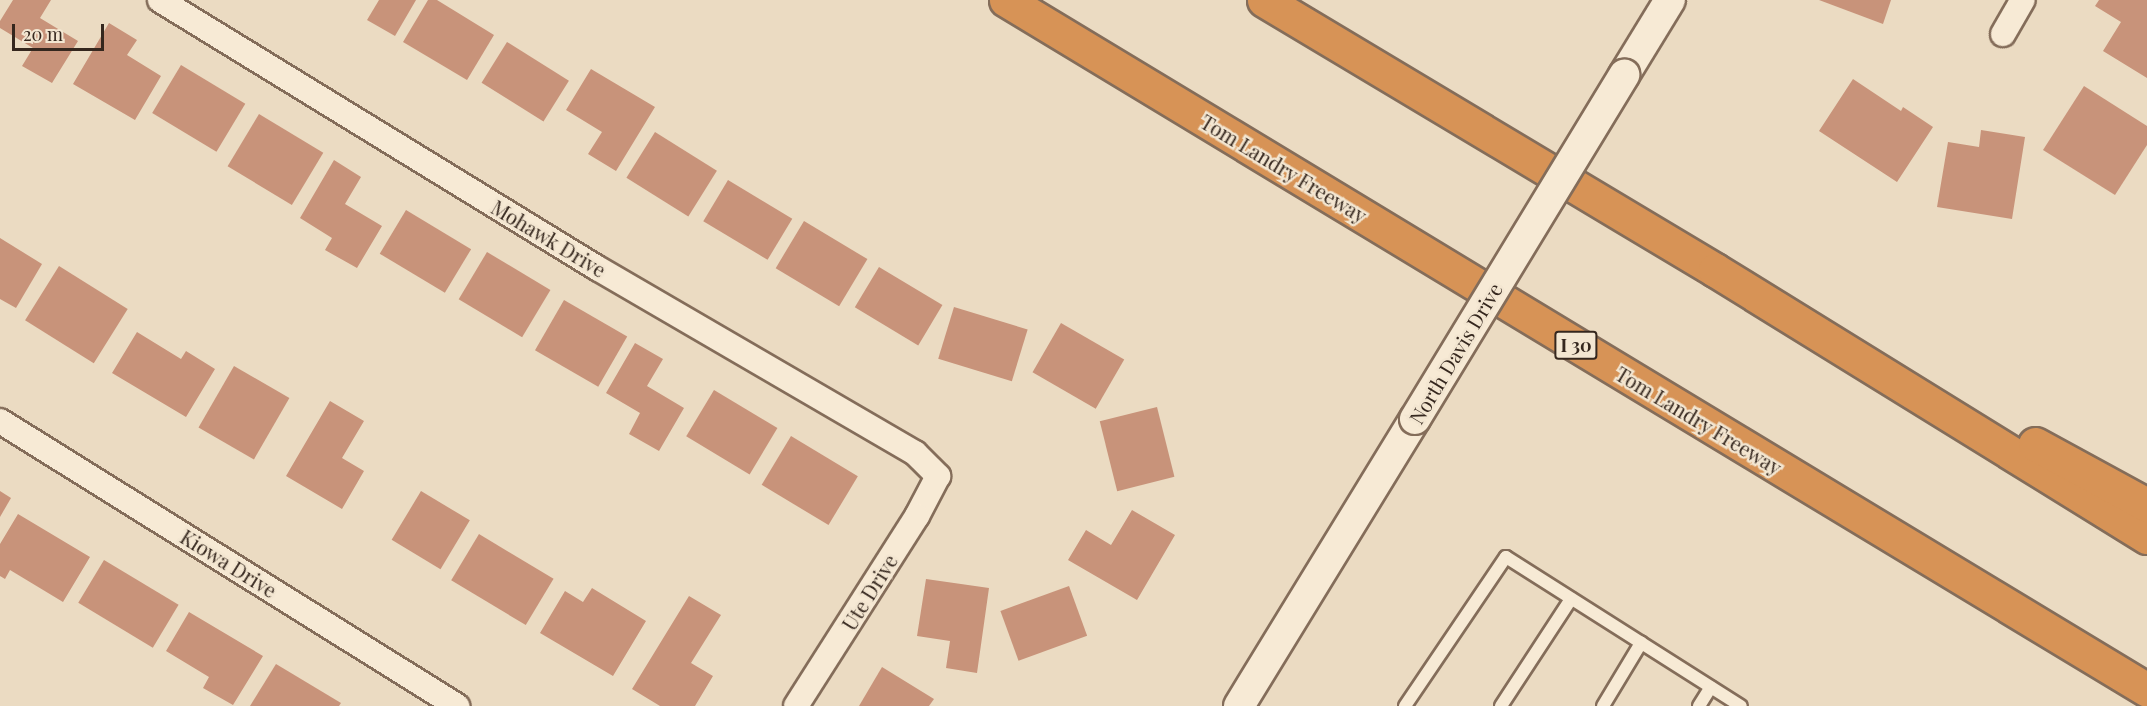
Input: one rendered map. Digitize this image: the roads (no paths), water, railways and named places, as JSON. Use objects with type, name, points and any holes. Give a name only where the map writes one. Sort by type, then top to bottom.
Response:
[{"type":"highway","name":"Tom Landry Freeway","points":[[1006,0],[2147,690]]},
{"type":"highway","points":[[1264,0],[1715,270],[2147,537]]},
{"type":"highway","points":[[1715,270],[2147,505]]},
{"type":"street","name":"Mohawk Drive","points":[[160,0],[597,268],[915,453],[938,476]]},
{"type":"street","name":"North Davis Drive","points":[[1239,706],[1670,0]]},
{"type":"street","points":[[2002,34],[2023,0]]},
{"type":"street","name":"Kiowa Drive","points":[[0,421],[457,706]]},
{"type":"street","name":"Ute Drive","points":[[796,706],[917,516],[938,476]]},
{"type":"lane","points":[[1405,706],[1506,557],[1741,706]]},
{"type":"lane","points":[[1502,706],[1571,599]]},
{"type":"lane","points":[[1603,706],[1641,643]]},
{"type":"lane","points":[[1699,706],[1710,687]]}]
